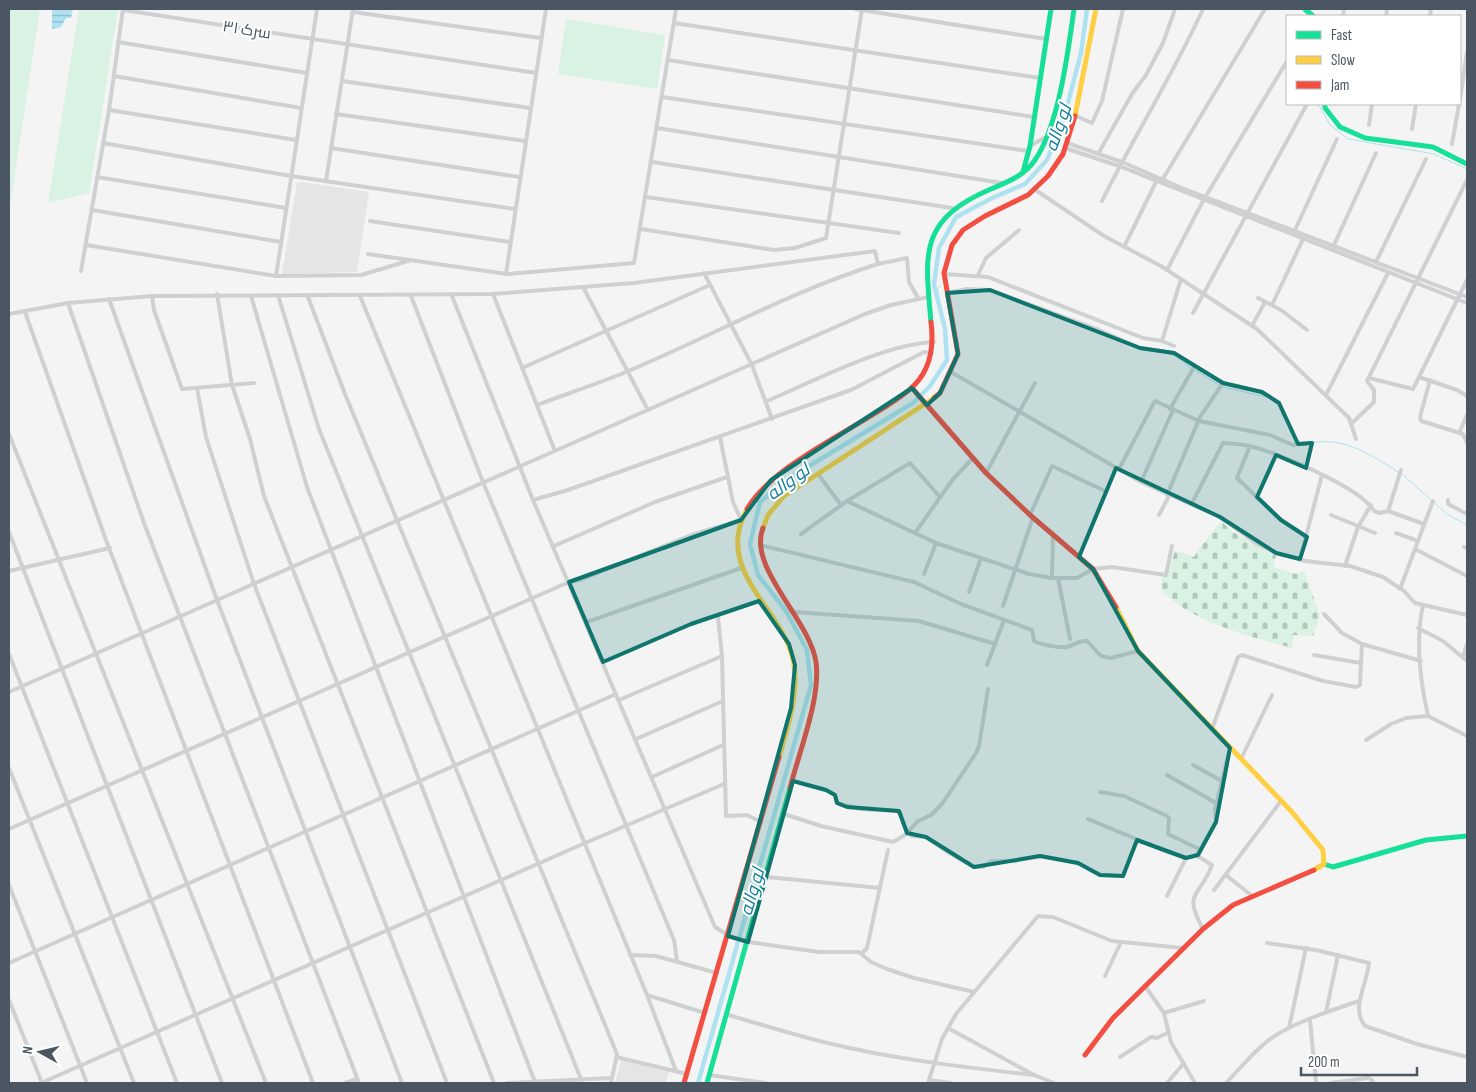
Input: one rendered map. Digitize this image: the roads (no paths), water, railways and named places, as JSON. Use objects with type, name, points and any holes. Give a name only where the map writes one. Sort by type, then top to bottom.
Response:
[{"type":"street","points":[[81,271],[109,110],[123,9]]},
{"type":"street","name":"سرک ۳۱","points":[[123,9],[536,73]]},
{"type":"street","points":[[276,276],[316,9]]},
{"type":"street","points":[[506,274],[524,141],[546,9]]},
{"type":"street","points":[[368,254],[506,274],[632,264],[636,262],[676,9]]},
{"type":"street","points":[[855,9],[1046,39]]},
{"type":"street","points":[[641,229],[784,250],[821,242],[826,238],[862,9]]},
{"type":"street","points":[[1023,172],[1034,117],[1051,9]]},
{"type":"street","points":[[684,1083],[729,936],[792,708],[795,677],[793,654],[789,644],[747,582],[741,568],[738,546],[741,520],[753,498],[771,480],[913,389],[923,375],[934,342],[925,262],[932,238],[952,208],[972,196],[1002,184],[1029,169],[1044,138],[1059,95],[1074,9]]},
{"type":"street","points":[[707,1083],[728,1016],[746,942],[784,814],[818,684],[817,661],[810,637],[795,612],[783,598],[762,561],[760,534],[773,506],[784,496],[940,393],[958,354],[944,274],[952,245],[963,230],[985,216],[1028,195],[1048,176],[1066,146],[1076,116],[1096,9]]},
{"type":"street","points":[[1076,116],[1092,123],[1102,100],[1123,9]]},
{"type":"street","points":[[1098,154],[1132,94],[1146,75],[1162,43],[1174,9]]},
{"type":"street","points":[[1102,201],[1120,164],[1183,54],[1203,9]]},
{"type":"street","points":[[1124,247],[1159,182],[1264,9]]},
{"type":"street","points":[[326,181],[353,10],[541,38]]},
{"type":"street","points":[[674,23],[1040,78]]},
{"type":"street","points":[[118,42],[307,73]]},
{"type":"street","points":[[1461,91],[1467,52]]},
{"type":"street","points":[[668,60],[1034,117]]},
{"type":"street","points":[[1167,270],[1205,199],[1286,64]]},
{"type":"street","points":[[114,76],[301,108]]},
{"type":"street","points":[[342,80],[530,108]]},
{"type":"street","points":[[662,97],[1027,149],[1044,138]]},
{"type":"street","points":[[1193,313],[1307,105]]},
{"type":"street","points":[[1325,105],[1325,108],[1340,127],[1365,138],[1433,147],[1467,164]]},
{"type":"street","points":[[1369,124],[1372,105]]},
{"type":"street","points":[[1412,129],[1416,105]]},
{"type":"street","points":[[1452,144],[1459,105]]},
{"type":"street","points":[[109,110],[296,140]]},
{"type":"street","points":[[336,114],[524,141]]},
{"type":"street","points":[[657,128],[1002,184]]},
{"type":"street","points":[[1295,230],[1337,140]]},
{"type":"street","points":[[103,142],[291,176],[515,209]]},
{"type":"street","points":[[1066,146],[1098,154],[1159,182],[1467,303]]},
{"type":"street","points":[[1066,146],[1120,164]]},
{"type":"street","points":[[331,148],[519,177]]},
{"type":"street","points":[[1334,245],[1376,153]]},
{"type":"street","points":[[1376,262],[1426,159]]},
{"type":"street","points":[[652,162],[952,208]]},
{"type":"street","points":[[97,177],[286,208]]},
{"type":"street","points":[[1352,423],[1374,402],[1374,390],[1367,381],[1368,378],[1467,180]]},
{"type":"street","points":[[1034,190],[1104,236],[1167,270],[1252,326],[1326,395],[1352,423],[1356,439]]},
{"type":"street","points":[[646,197],[899,233]]},
{"type":"street","points":[[1205,199],[1248,212],[1467,297]]},
{"type":"street","points":[[92,210],[281,242]]},
{"type":"street","points":[[370,220],[510,242]]},
{"type":"street","points":[[978,275],[986,258],[1019,230]]},
{"type":"street","points":[[1272,305],[1303,240]]},
{"type":"street","points":[[86,245],[276,276],[361,275],[410,260]]},
{"type":"street","points":[[9,314],[68,303],[152,296],[217,294],[308,297],[493,294],[583,287],[875,251],[878,264]]},
{"type":"street","points":[[537,405],[627,372],[730,323],[852,272],[878,264],[906,258],[909,282],[918,298]]},
{"type":"street","points":[[1326,395],[1388,272]]},
{"type":"street","points":[[704,273],[752,364],[772,419]]},
{"type":"street","points":[[944,274],[978,275],[1143,338],[1162,341],[1174,346]]},
{"type":"street","points":[[1162,341],[1180,279]]},
{"type":"street","points":[[1368,378],[1413,389],[1467,280]]},
{"type":"street","points":[[522,368],[710,285]]},
{"type":"street","points":[[583,287],[648,410]]},
{"type":"street","points":[[947,293],[967,289],[990,290],[1099,330],[1140,348],[1174,353],[1223,383],[1262,392],[1279,403],[1298,444]]},
{"type":"street","points":[[217,294],[232,385],[250,439],[264,496],[336,684],[494,1083]]},
{"type":"street","points":[[493,294],[555,451]]},
{"type":"street","points":[[278,295],[319,429],[581,1079]]},
{"type":"street","points":[[152,296],[154,310],[182,389],[254,383]]},
{"type":"street","points":[[251,296],[307,488],[535,1082]]},
{"type":"street","points":[[360,296],[442,501],[491,615],[647,995],[676,1071]]},
{"type":"street","points":[[411,296],[483,482],[674,940],[677,961]]},
{"type":"street","points":[[452,296],[533,500],[716,927],[729,936],[746,942],[819,952],[862,953],[868,948],[888,850]]},
{"type":"street","points":[[308,297],[344,394],[616,1057],[611,1083]]},
{"type":"street","points":[[9,692],[865,314],[918,298],[928,297]]},
{"type":"street","points":[[1258,298],[1272,305],[1307,330]]},
{"type":"street","points":[[109,299],[217,600],[402,1083]]},
{"type":"street","points":[[1252,326],[1265,302]]},
{"type":"street","points":[[68,303],[144,523],[358,1081],[346,1083]]},
{"type":"street","points":[[25,312],[110,548],[313,1083]]},
{"type":"street","points":[[767,401],[844,367],[908,346],[934,342]]},
{"type":"street","points":[[533,500],[720,437],[851,390],[924,352],[932,352]]},
{"type":"street","points":[[1141,482],[1172,409],[1194,367]]},
{"type":"street","points":[[951,372],[1141,482],[1220,517],[1257,544],[1276,553],[1345,566],[1383,577],[1415,603],[1467,615]]},
{"type":"street","points":[[1419,377],[1467,396]]},
{"type":"street","points":[[1430,380],[1420,417],[1421,420],[1463,434],[1467,443]]},
{"type":"street","points":[[986,473],[1035,383]]},
{"type":"street","points":[[1160,515],[1199,421],[1223,383]]},
{"type":"street","points":[[197,388],[206,437],[254,584],[447,1083]]},
{"type":"street","points":[[913,389],[986,473],[1093,570],[1116,605],[1138,651],[1241,759],[1323,850],[1324,864]]},
{"type":"street","points":[[1079,557],[1105,491],[1155,401],[1199,421],[1270,435],[1293,444],[1312,443],[1306,468]]},
{"type":"street","points":[[1459,433],[1467,416]]},
{"type":"street","points":[[9,434],[58,562],[96,653],[266,1083]]},
{"type":"street","points":[[720,437],[733,502],[741,520]]},
{"type":"street","points":[[1192,503],[1223,443],[1250,446],[1276,455],[1348,488],[1371,505],[1374,511],[1380,513],[1388,511],[1424,524]]},
{"type":"street","points":[[1250,446],[1237,478],[1282,520],[1308,537]]},
{"type":"street","points":[[1257,497],[1276,455]]},
{"type":"street","points":[[915,533],[940,497],[973,458]]},
{"type":"street","points":[[801,534],[847,501],[910,463],[940,497]]},
{"type":"street","points":[[1003,606],[1032,516],[1052,466],[1105,491]]},
{"type":"street","points":[[1388,511],[1401,470]]},
{"type":"street","points":[[818,474],[841,505]]},
{"type":"street","points":[[1300,559],[1308,537],[1322,476]]},
{"type":"street","points":[[554,546],[655,502],[727,477]]},
{"type":"street","points":[[1448,500],[1448,504],[1467,514]]},
{"type":"street","points":[[847,501],[936,543],[1015,569],[1052,578],[1077,578],[1093,570],[1112,567],[1166,575],[1172,546]]},
{"type":"street","points":[[1400,589],[1434,501]]},
{"type":"street","points":[[1345,566],[1358,527],[1371,505]]},
{"type":"street","points":[[1331,515],[1374,533]]},
{"type":"street","points":[[9,829],[531,598],[691,535],[741,520]]},
{"type":"street","points":[[9,532],[60,669],[222,1083]]},
{"type":"street","points":[[1396,533],[1418,541]]},
{"type":"street","points":[[1052,578],[1053,534]]},
{"type":"street","points":[[924,574],[936,543]]},
{"type":"street","points":[[760,545],[914,582],[961,604],[1032,630],[1034,641],[1039,644],[1067,647],[1080,640],[1087,641],[1101,656],[1111,658],[1138,651]]},
{"type":"street","points":[[9,571],[58,562],[110,548]]},
{"type":"street","points":[[1415,549],[1467,576]]},
{"type":"street","points":[[969,592],[981,558]]},
{"type":"street","points":[[586,622],[741,568]]},
{"type":"street","points":[[1058,578],[1070,639]]},
{"type":"street","points":[[603,662],[682,628],[718,617],[759,601]]},
{"type":"street","points":[[1423,605],[1418,628],[1421,661],[1420,680],[1428,716]]},
{"type":"street","points":[[795,612],[919,621],[995,644]]},
{"type":"street","points":[[1324,614],[1342,633],[1362,644],[1421,661]]},
{"type":"street","points":[[718,617],[722,656],[726,816],[747,815],[761,822]]},
{"type":"street","points":[[987,665],[1004,620]]},
{"type":"street","points":[[1418,628],[1443,640],[1465,659]]},
{"type":"street","points":[[1212,729],[1238,658],[1242,655],[1323,681],[1356,687],[1360,685],[1362,644]]},
{"type":"street","points":[[1465,659],[1467,644]]},
{"type":"street","points":[[9,654],[177,1083]]},
{"type":"street","points":[[619,700],[722,656]]},
{"type":"street","points":[[1314,656],[1361,663]]},
{"type":"street","points":[[784,814],[821,826],[893,842],[907,833],[918,821],[931,815],[942,804],[976,753],[979,746],[988,689]]},
{"type":"street","points":[[9,963],[616,694]]},
{"type":"street","points":[[1241,759],[1272,695]]},
{"type":"street","points":[[636,739],[723,701]]},
{"type":"street","points":[[1366,740],[1391,724],[1406,718],[1428,716],[1467,736]]},
{"type":"street","points":[[652,778],[723,745]]},
{"type":"street","points":[[1198,855],[1199,849],[1216,822],[1216,803],[1230,748]]},
{"type":"street","points":[[1193,765],[1222,781]]},
{"type":"street","points":[[9,768],[134,1083]]},
{"type":"street","points":[[1167,775],[1216,803]]},
{"type":"street","points":[[793,781],[826,790],[835,795],[837,803],[847,807],[896,811],[900,813],[907,833],[912,836],[926,837],[974,867],[983,867],[992,861],[1016,861],[1040,856],[1078,863],[1100,876],[1123,876],[1137,840]]},
{"type":"street","points":[[9,1000],[42,1083],[389,931],[626,824],[724,784]]},
{"type":"street","points":[[1100,792],[1124,796],[1167,816],[1169,819],[1168,834],[1199,849]]},
{"type":"street","points":[[1214,890],[1280,801]]},
{"type":"street","points":[[1088,819],[1186,858],[1198,855]]},
{"type":"street","points":[[1085,1055],[1113,1018],[1182,948],[1233,905],[1309,873],[1324,864],[1333,867],[1426,840],[1467,836]]},
{"type":"street","points":[[1198,855],[1212,866],[1192,901],[1194,912],[1203,929]]},
{"type":"street","points":[[1167,896],[1186,858]]},
{"type":"street","points":[[1226,875],[1252,896]]},
{"type":"street","points":[[766,877],[880,888]]},
{"type":"street","points":[[9,885],[87,1083]]},
{"type":"street","points":[[951,1083],[928,1082],[948,1028],[956,1014],[1038,916],[1053,917],[1086,932],[1121,942],[1182,948]]},
{"type":"street","points":[[1104,976],[1121,942]]},
{"type":"street","points":[[1267,943],[1306,948],[1368,963],[1359,1001],[1362,1022],[1365,1026],[1417,1044],[1467,1057]]},
{"type":"street","points":[[1289,1028],[1306,948]]},
{"type":"street","points":[[862,953],[871,962],[887,969],[914,978],[974,992]]},
{"type":"street","points":[[630,955],[656,956],[717,973]]},
{"type":"street","points":[[1326,1012],[1338,955]]},
{"type":"street","points":[[1145,986],[1164,1013],[1167,1032],[1195,1083]]},
{"type":"street","points":[[647,995],[705,1013]]},
{"type":"street","points":[[1164,1013],[1204,1001]]},
{"type":"street","points":[[1226,1083],[1258,1049],[1289,1028],[1326,1012],[1359,1001]]},
{"type":"street","points":[[728,1016],[829,1043],[934,1064],[1034,1075]]},
{"type":"street","points":[[1310,1020],[1316,1083]]},
{"type":"street","points":[[948,1028],[1034,1075],[1054,1083]]},
{"type":"street","points":[[1120,1057],[1151,1037],[1158,1038],[1167,1032]]},
{"type":"street","points":[[616,1057],[687,1074]]},
{"type":"street","points":[[1167,1083],[1184,1063]]},
{"type":"street","points":[[709,1075],[766,1083]]},
{"type":"street","points":[[507,1083],[560,1082],[612,1078]]},
{"type":"street","points":[[1330,1083],[1368,1078],[1373,1083]]},
{"type":"water","points":[[52,9],[73,9],[71,18],[66,18],[61,27],[52,29]]},
{"type":"waterway","name":"لو واله","points":[[698,1083],[811,685],[807,650],[786,611],[758,575],[750,544],[760,502],[786,480],[913,403],[930,386],[947,360],[945,329],[934,284],[939,248],[956,217],[992,198],[1025,184],[1047,160],[1064,118],[1081,53],[1087,9]]},
{"type":"waterway","points":[[1301,9],[1307,15]]},
{"type":"waterway","points":[[1319,105],[1330,125],[1348,139],[1434,154],[1467,169]]},
{"type":"waterway","name":"لو واله","points":[[936,292],[940,286]]},
{"type":"waterway","points":[[1073,322],[1139,349]]},
{"type":"waterway","points":[[1165,353],[1176,356],[1191,368]]},
{"type":"waterway","points":[[1195,370],[1219,385]]},
{"type":"waterway","points":[[1223,387],[1267,397]]},
{"type":"waterway","points":[[1312,443],[1335,442],[1347,445],[1368,454],[1398,472]]},
{"type":"waterway","points":[[1402,474],[1447,514],[1467,525]]}]
